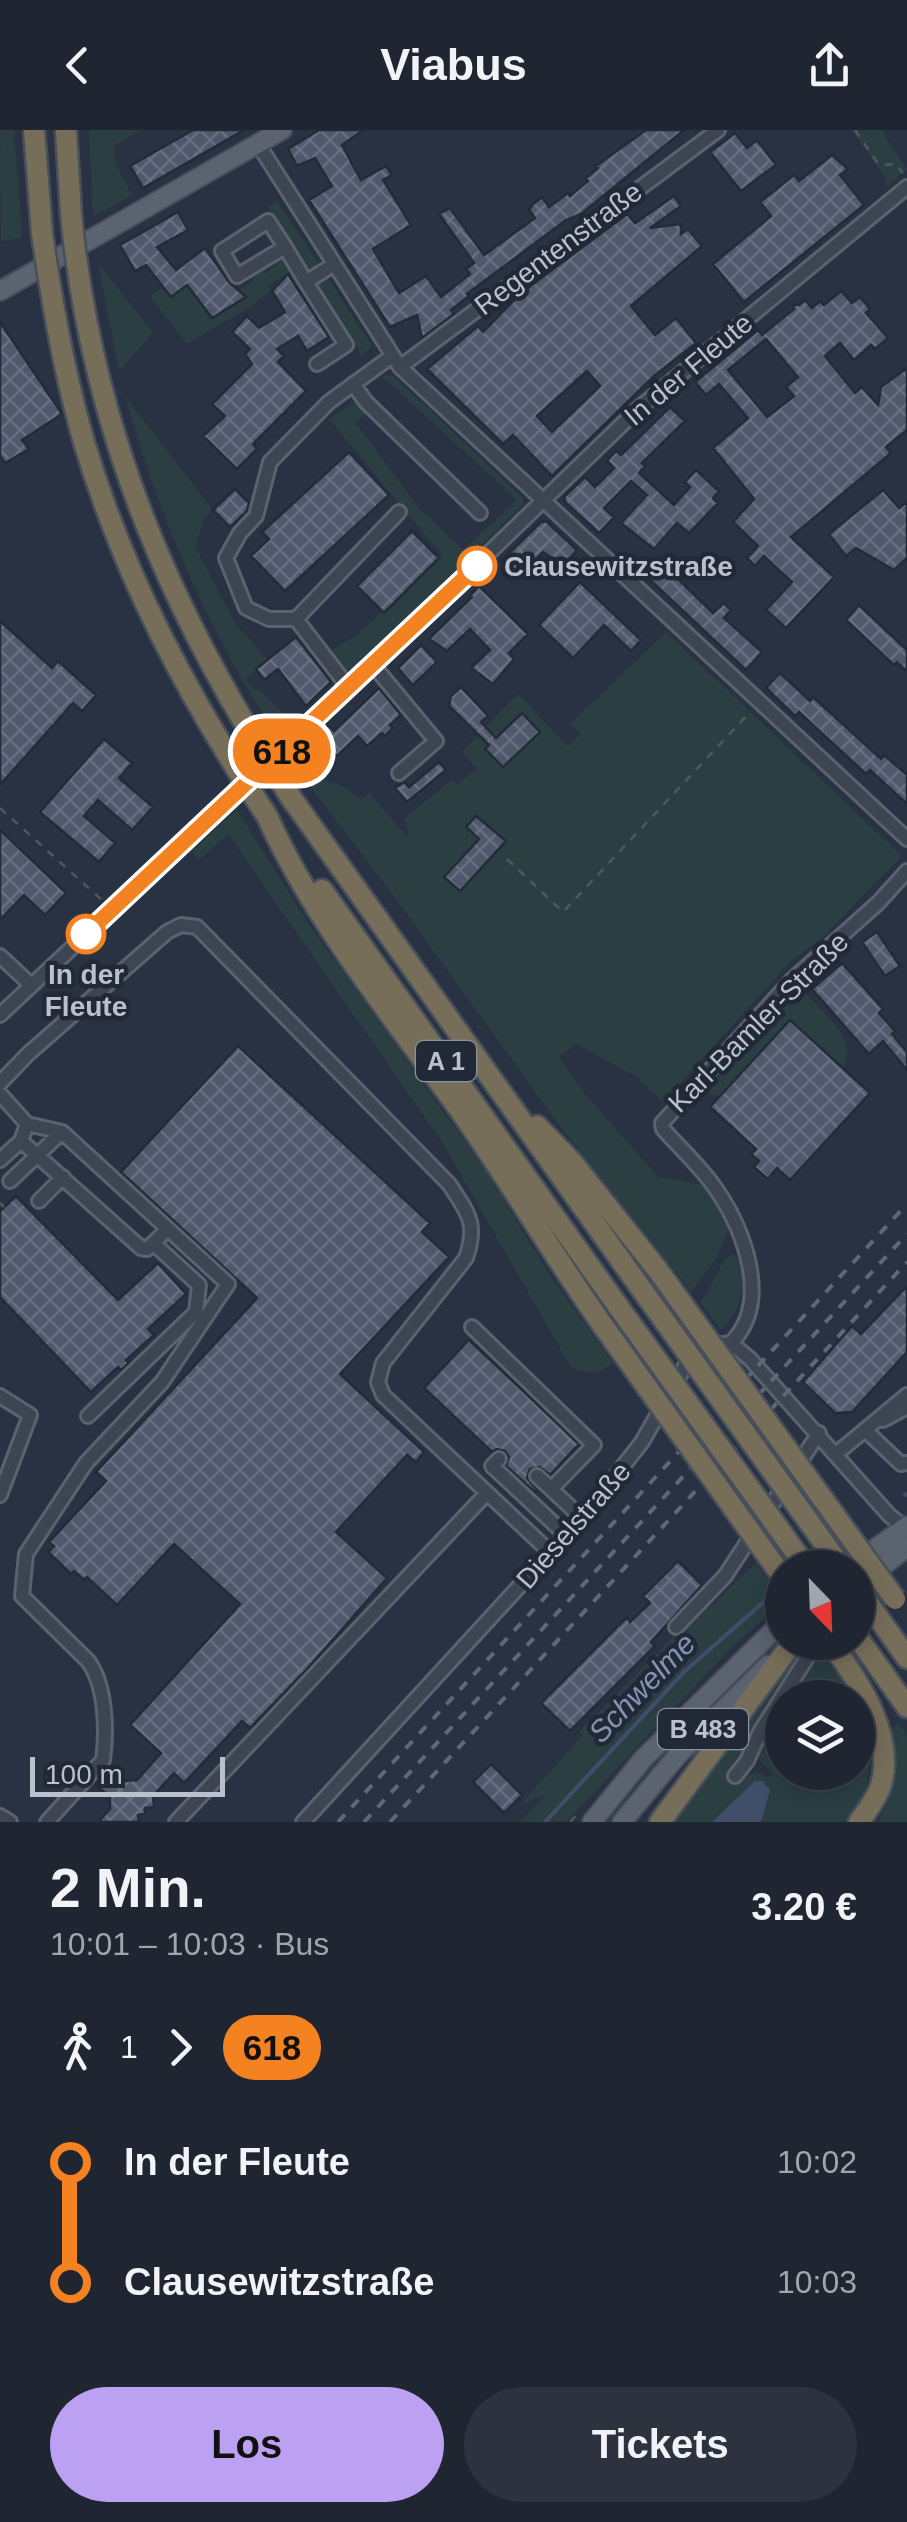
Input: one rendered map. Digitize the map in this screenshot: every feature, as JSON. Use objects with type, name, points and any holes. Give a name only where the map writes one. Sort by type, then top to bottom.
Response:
[{"type":"highway","name":"A 1","points":[[34,130],[42,233],[74,405],[121,548],[156,628],[196,704],[267,816],[494,1127],[794,1550]]},
{"type":"highway","name":"A 1","points":[[66,130],[78,277],[110,425],[166,580],[197,642],[292,799],[832,1550]]},
{"type":"highway","points":[[267,816],[285,856],[354,962],[478,1137],[604,1327],[765,1552]]},
{"type":"highway","name":"A 1","points":[[504,1092],[572,1162],[657,1269],[901,1606]]},
{"type":"highway","points":[[875,1613],[907,1658]]},
{"type":"highway","points":[[660,1822],[780,1660]]},
{"type":"highway","points":[[838,1660],[865,1698],[884,1752],[878,1793],[859,1822]]},
{"type":"highway","points":[[874,1660],[907,1707]]},
{"type":"main road","points":[[1,285],[282,130]]},
{"type":"main road","points":[[872,1550],[906,1528]]},
{"type":"main road","points":[[875,1573],[907,1548]]},
{"type":"main road","name":"B 483","points":[[592,1822],[643,1760],[765,1639]]},
{"type":"main road","name":"B 483","points":[[622,1822],[677,1756],[775,1660]]},
{"type":"street","name":"Regentenstraße","points":[[296,619],[269,619],[246,608],[226,558],[240,532],[256,516],[270,462],[328,402],[396,362],[718,130]]},
{"type":"street","points":[[258,144],[396,362],[907,839]]},
{"type":"street","name":"In der Fleute","points":[[0,1016],[638,409],[907,188]]},
{"type":"street","points":[[284,247],[237,276],[222,251],[268,222],[284,247],[346,345],[317,364]]},
{"type":"street","points":[[306,282],[333,265]]},
{"type":"street","points":[[353,384],[366,402],[480,513]]},
{"type":"street","points":[[349,688],[296,619],[399,512]]},
{"type":"street","points":[[373,665],[436,741],[399,772]]},
{"type":"street","name":"Karl-Bamler-Straße","points":[[732,1342],[743,1331],[752,1285],[742,1240],[715,1188],[663,1129],[662,1123],[792,980],[907,871]]},
{"type":"street","points":[[0,1083],[168,932],[181,925],[197,927],[449,1184],[471,1216],[472,1240],[466,1258],[383,1363],[378,1382],[383,1395],[551,1553]]},
{"type":"street","points":[[0,956],[32,985]]},
{"type":"street","points":[[0,1094],[27,1124],[62,1132],[228,1284],[200,1316],[88,1416]]},
{"type":"street","points":[[0,1160],[21,1140],[27,1124]]},
{"type":"street","points":[[10,1182],[62,1132]]},
{"type":"street","points":[[21,1140],[141,1248],[147,1250],[168,1229]]},
{"type":"street","points":[[39,1201],[63,1177]]},
{"type":"street","points":[[47,1822],[104,1760],[101,1693],[97,1672],[22,1596],[26,1554],[86,1463],[162,1382],[200,1316],[199,1285],[154,1243]]},
{"type":"street","points":[[199,1285],[214,1271]]},
{"type":"street","points":[[472,1326],[594,1444],[551,1489]]},
{"type":"street","points":[[732,1342],[819,1433],[888,1515],[906,1528]]},
{"type":"street","name":"Dieselstraße","points":[[303,1822],[567,1536],[642,1442],[688,1361],[711,1346],[732,1342]]},
{"type":"street","points":[[836,1454],[907,1395]]},
{"type":"street","points":[[0,1396],[30,1415],[0,1495]]},
{"type":"street","points":[[868,1428],[907,1407]]},
{"type":"street","points":[[868,1428],[901,1464],[907,1464]]},
{"type":"street","points":[[676,1627],[725,1576],[819,1433]]},
{"type":"street","points":[[499,1459],[492,1466],[567,1536]]},
{"type":"street","points":[[537,1476],[582,1518]]},
{"type":"street","points":[[176,1822],[486,1493]]},
{"type":"street","points":[[735,1776],[747,1761],[760,1732],[816,1660]]},
{"type":"street","points":[[0,1816],[10,1822]]},
{"type":"path","points":[[855,130],[879,165],[895,164],[907,178]]},
{"type":"path","points":[[507,859],[563,912],[759,702]]},
{"type":"path","points":[[0,808],[112,909]]},
{"type":"green space","points":[[0,130],[14,130],[22,235],[1,241]]},
{"type":"green space","points":[[89,130],[141,130],[115,145],[115,163],[132,195],[93,217]]},
{"type":"green space","points":[[852,130],[881,130],[907,169],[885,187],[886,179]]},
{"type":"green space","points":[[277,201],[372,346],[362,356],[267,207]]},
{"type":"green space","points":[[286,256],[291,264],[288,273],[268,285],[271,290],[187,344],[150,297],[163,287],[187,285],[213,318],[246,297],[240,290]]},
{"type":"green space","points":[[98,263],[153,333],[119,371]]},
{"type":"green space","points":[[392,375],[522,497],[524,504],[349,673],[331,651],[358,634],[442,555],[329,419],[359,399],[367,413],[356,423],[418,507],[463,550],[517,500],[382,376]]},
{"type":"green space","points":[[125,396],[212,509],[204,519],[195,546],[235,623],[267,659],[246,680],[290,721],[276,734],[228,654],[187,571],[153,485]]},
{"type":"green space","points":[[666,632],[902,856],[820,940],[791,961],[663,1102],[634,1075],[576,1044],[559,1057],[586,1095],[658,1177],[705,1185],[729,1228],[716,1259],[691,1291],[562,1129],[303,777],[341,786],[360,800],[369,793],[409,839],[405,818],[451,780],[457,785],[476,769],[462,751],[518,694],[568,746],[581,733],[570,724]]},
{"type":"green space","points":[[237,810],[310,926],[484,1168],[550,1275],[613,1363],[597,1373],[572,1369],[444,1145],[228,834],[199,860],[192,851]]},
{"type":"green space","points":[[796,991],[805,993],[837,1027],[847,1047],[843,1068],[790,1020],[720,1096],[711,1095],[707,1089]]},
{"type":"green space","points":[[731,1254],[740,1266],[741,1296],[734,1314],[721,1330],[700,1302]]},
{"type":"green space","points":[[756,1563],[765,1576],[765,1617],[566,1822],[520,1822],[546,1794],[520,1805],[582,1736],[580,1731],[702,1608],[712,1605]]},
{"type":"green space","points":[[765,1651],[765,1657],[670,1752],[612,1822],[604,1822],[659,1755]]},
{"type":"green space","points":[[795,1660],[800,1660],[788,1680],[778,1680]]},
{"type":"green space","points":[[812,1660],[826,1660],[841,1680],[799,1680]]},
{"type":"green space","points":[[765,1697],[765,1718],[726,1775],[737,1783],[751,1773],[759,1773],[765,1776],[765,1790],[865,1790],[853,1822],[673,1822]]},
{"type":"green space","points":[[899,1724],[907,1736],[907,1822],[878,1822],[893,1777],[890,1729]]},
{"type":"green space","points":[[765,1734],[765,1766],[761,1762],[757,1748]]},
{"type":"water","points":[[755,1781],[762,1781],[765,1790],[770,1790],[761,1822],[712,1822]]},
{"type":"building","points":[[193,130],[244,130],[143,188],[130,166]]},
{"type":"building","points":[[319,130],[363,130],[342,145],[361,180],[386,166],[392,175],[383,180],[411,225],[373,249],[399,293],[426,276],[441,297],[470,274],[466,269],[474,263],[439,214],[450,208],[484,255],[535,218],[529,210],[542,197],[549,207],[568,193],[570,196],[588,181],[586,178],[596,166],[646,130],[684,130],[581,214],[566,220],[467,294],[451,310],[454,314],[422,338],[417,315],[390,327],[309,200],[332,186],[315,158],[297,166],[288,149]]},
{"type":"building","points":[[735,133],[747,148],[757,140],[776,165],[741,191],[710,152]]},
{"type":"building","points":[[832,155],[848,169],[840,175],[864,205],[744,302],[713,264],[771,216],[760,202],[794,175],[799,181]]},
{"type":"building","points":[[674,196],[681,206],[650,228],[681,224],[681,234],[688,229],[702,246],[631,306],[655,335],[676,318],[696,343],[654,376],[552,476],[513,435],[503,444],[427,369],[478,326],[483,332],[521,293],[627,214],[635,223]],"holes":[[[587,371],[600,386],[552,432],[537,416]]]},
{"type":"building","points":[[178,212],[188,230],[157,247],[176,270],[205,248],[229,282],[246,297],[212,318],[187,285],[171,297],[146,265],[135,271],[120,245]]},
{"type":"building","points":[[288,274],[329,337],[307,351],[298,336],[277,349],[284,356],[278,362],[306,391],[253,444],[257,449],[237,469],[203,436],[225,416],[212,404],[252,364],[245,354],[250,349],[232,332],[247,316],[259,328],[285,312],[272,291]]},
{"type":"building","points":[[841,291],[852,303],[860,297],[870,309],[866,313],[888,338],[875,349],[871,345],[854,360],[840,343],[825,356],[855,393],[862,387],[878,405],[881,387],[907,368],[907,430],[886,447],[891,453],[791,537],[834,577],[786,628],[766,610],[792,582],[764,556],[755,566],[747,558],[758,546],[733,522],[754,499],[713,448],[748,418],[719,384],[706,395],[695,382],[758,330],[762,335],[794,309],[794,304],[805,300],[812,308],[820,301],[824,305]],"holes":[[[766,339],[798,377],[786,387],[794,396],[767,417],[728,370]]]},
{"type":"building","points":[[0,322],[62,414],[22,440],[29,449],[5,463],[0,456]]},
{"type":"building","points":[[670,407],[685,421],[642,463],[645,466],[639,473],[674,505],[690,487],[685,482],[696,470],[719,491],[713,498],[718,503],[689,533],[677,523],[654,549],[621,523],[647,495],[631,481],[604,508],[614,517],[599,533],[564,501],[565,496],[585,477],[595,487],[614,468],[607,461],[616,451],[621,455]]},
{"type":"building","points":[[349,452],[389,495],[285,591],[251,556],[269,539],[262,532]]},
{"type":"building","points":[[235,489],[249,503],[247,511],[230,527],[213,510]]},
{"type":"building","points":[[883,490],[899,508],[907,502],[907,558],[894,570],[856,548],[846,556],[829,534]]},
{"type":"building","points":[[546,521],[577,550],[563,566],[543,552],[517,575],[502,560]]},
{"type":"building","points":[[412,531],[439,558],[384,613],[357,586]]},
{"type":"building","points":[[664,560],[713,613],[724,603],[731,610],[724,618],[762,652],[746,670],[648,578]]},
{"type":"building","points":[[580,582],[641,640],[631,651],[604,625],[573,658],[539,625]]},
{"type":"building","points":[[479,586],[528,634],[509,653],[514,659],[493,684],[471,668],[490,650],[470,629],[447,651],[429,639]]},
{"type":"building","points":[[859,605],[907,650],[907,672],[897,662],[894,665],[846,620]]},
{"type":"building","points":[[0,621],[52,668],[58,661],[96,695],[82,711],[73,703],[0,785]]},
{"type":"building","points":[[296,637],[331,682],[306,706],[278,669],[264,680],[256,669]]},
{"type":"building","points":[[421,645],[437,662],[413,685],[398,668]]},
{"type":"building","points":[[780,673],[810,701],[813,697],[881,759],[884,755],[907,775],[907,804],[870,770],[866,774],[799,712],[795,716],[766,688]]},
{"type":"building","points":[[461,687],[488,716],[481,722],[496,738],[522,713],[540,732],[503,767],[485,749],[489,745],[449,706],[451,696]]},
{"type":"building","points":[[379,688],[401,715],[390,725],[393,728],[367,746],[358,736],[337,756],[317,766],[302,750],[328,725],[334,731]]},
{"type":"building","points":[[104,739],[132,763],[119,778],[153,807],[132,830],[98,800],[84,816],[115,843],[99,862],[40,812]]},
{"type":"building","points":[[439,762],[446,770],[407,802],[395,788],[404,782],[409,787]]},
{"type":"building","points":[[476,816],[506,841],[460,891],[444,877],[479,839],[466,827]]},
{"type":"building","points":[[0,830],[66,893],[45,915],[24,895],[0,920]]},
{"type":"building","points":[[877,932],[900,966],[885,976],[862,942]]},
{"type":"building","points":[[842,963],[883,1009],[879,1013],[907,1052],[907,1070],[883,1041],[869,1054],[812,989]]},
{"type":"building","points":[[790,1020],[870,1093],[790,1180],[777,1168],[768,1179],[754,1167],[759,1161],[751,1154],[756,1149],[710,1107]]},
{"type":"building","points":[[238,1046],[430,1223],[422,1232],[449,1257],[340,1374],[424,1452],[416,1462],[407,1455],[336,1532],[387,1578],[307,1669],[250,1728],[242,1721],[184,1783],[174,1773],[153,1796],[154,1807],[145,1808],[145,1814],[138,1815],[139,1822],[98,1822],[110,1809],[110,1797],[95,1784],[110,1767],[125,1781],[137,1780],[161,1753],[130,1725],[240,1604],[174,1544],[117,1605],[87,1577],[84,1580],[74,1571],[71,1574],[48,1552],[54,1546],[49,1542],[106,1481],[96,1472],[257,1298],[121,1172]]},
{"type":"building","points":[[16,1196],[118,1300],[158,1263],[186,1294],[148,1329],[154,1335],[126,1360],[129,1363],[121,1370],[118,1367],[91,1392],[0,1297],[0,1211]]},
{"type":"building","points":[[907,1286],[907,1352],[852,1412],[835,1413],[803,1382],[852,1326],[861,1334]]},
{"type":"building","points":[[469,1340],[579,1444],[550,1475],[540,1467],[530,1469],[527,1478],[535,1492],[506,1466],[509,1457],[505,1451],[492,1452],[424,1388]]},
{"type":"building","points":[[678,1561],[702,1585],[651,1642],[655,1646],[570,1731],[541,1703],[627,1617],[630,1622],[650,1603],[643,1596]]},
{"type":"building","points":[[491,1764],[522,1795],[504,1813],[473,1782]]},
{"type":"waterway","name":"Schwelme","points":[[545,1822],[684,1672],[765,1601]]},
{"type":"railway","points":[[338,1822],[907,1204]]},
{"type":"railway","points":[[364,1822],[907,1234]]},
{"type":"railway","points":[[390,1822],[907,1262]]},
{"type":"bus line","name":"618","points":[[86,934],[477,566]]},
{"type":"place","name":"Clausewitzstraße","points":[[477,566]]},
{"type":"place","name":"In der Fleute","points":[[86,934]]}]
